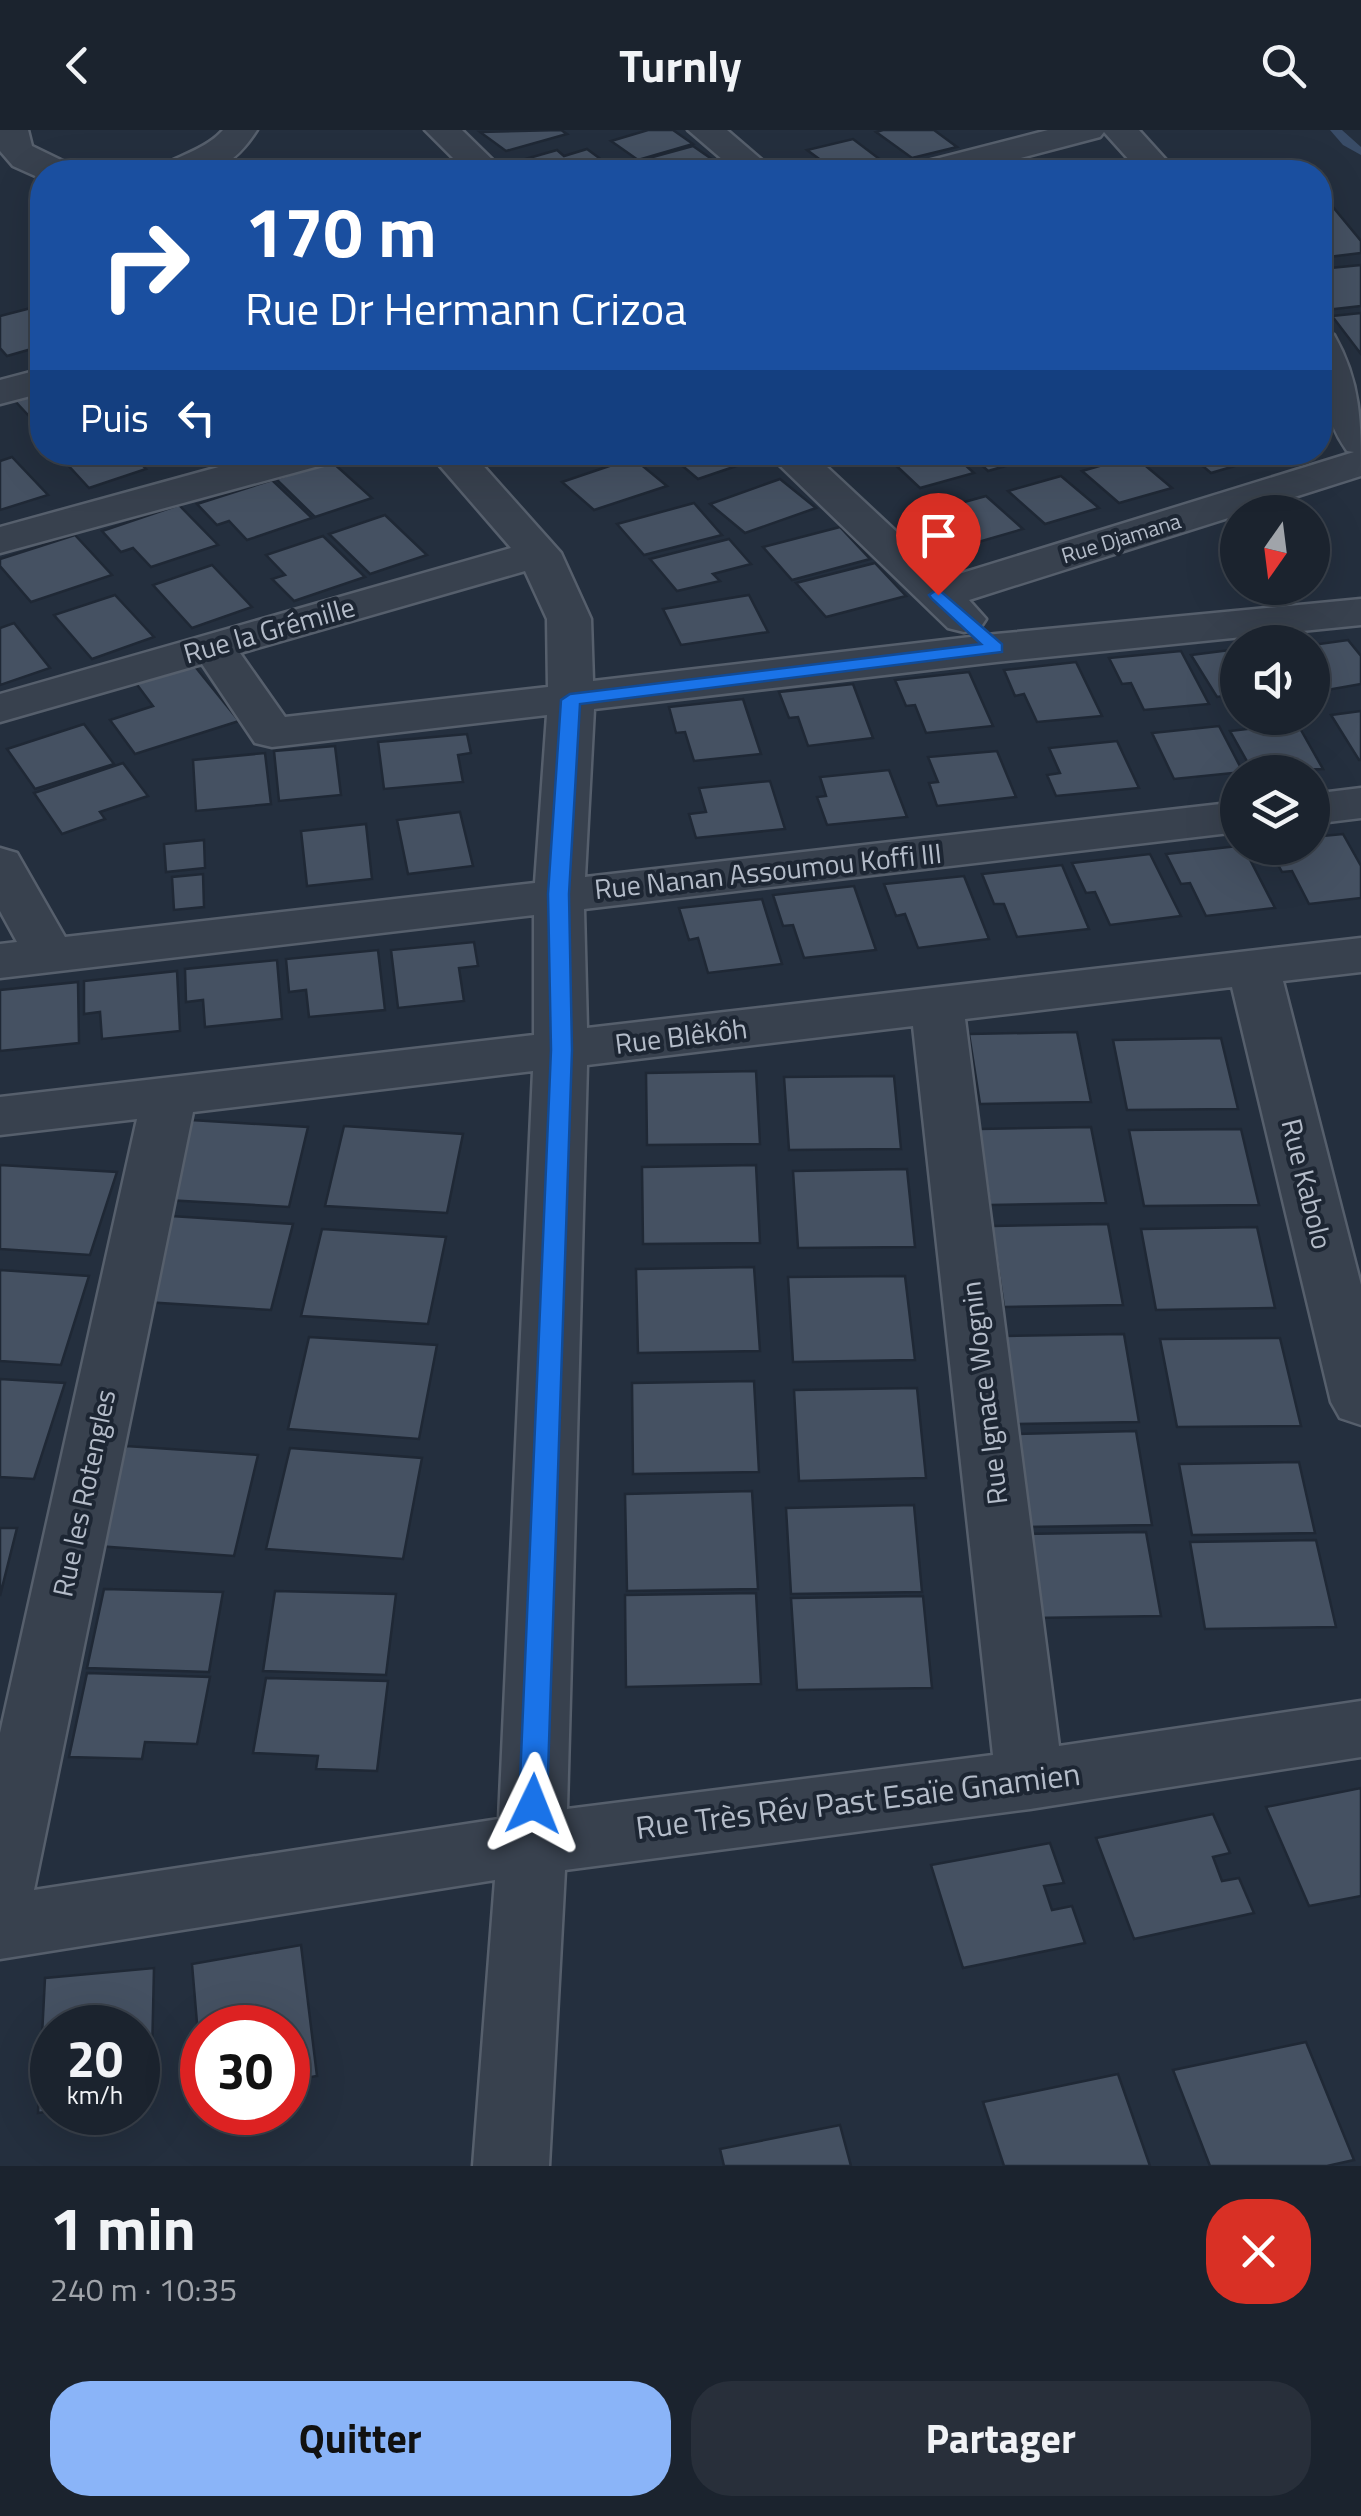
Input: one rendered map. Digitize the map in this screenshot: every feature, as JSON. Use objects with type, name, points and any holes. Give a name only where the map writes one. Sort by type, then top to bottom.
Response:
[{"type":"street","points":[[204,160],[227,148],[240,130]]},
{"type":"street","points":[[442,130],[475,160]]},
{"type":"street","points":[[705,130],[743,160]]},
{"type":"street","points":[[975,160],[1088,130]]},
{"type":"street","points":[[1120,130],[1148,160]]},
{"type":"street","points":[[9,145],[30,161]]},
{"type":"street","points":[[1332,372],[1361,442]]},
{"type":"street","points":[[0,392],[30,384]]},
{"type":"street","name":"Rue Djamana","points":[[938,595],[1361,463]]},
{"type":"street","points":[[0,540],[274,465]]},
{"type":"street","points":[[460,465],[539,553],[570,618],[570,700],[559,894],[562,1050],[532,1844],[511,2166]]},
{"type":"street","points":[[812,465],[938,595],[996,648]]},
{"type":"street","name":"Rue la Grémille","points":[[0,708],[539,553]]},
{"type":"street","points":[[213,646],[272,733],[996,648],[1361,612]]},
{"type":"street","points":[[1330,807],[1361,803]]},
{"type":"street","name":"Rue Nanan Assoumou Koffi III","points":[[0,961],[1220,819]]},
{"type":"street","points":[[0,864],[49,955]]},
{"type":"street","name":"Rue Blêkôh","points":[[0,1116],[1361,955]]},
{"type":"street","name":"Rue Kabolo","points":[[1253,966],[1361,1402]]},
{"type":"street","name":"Rue Ignace Wognin","points":[[937,1007],[1030,1780]]},
{"type":"street","name":"Rue les Rotengles","points":[[0,1889],[169,1098]]},
{"type":"street","name":"Rue Très Rév Past Esaïe Gnamien","points":[[0,1926],[532,1844],[1030,1780],[1361,1730]]},
{"type":"building","points":[[561,130],[567,134],[506,151],[480,132]]},
{"type":"building","points":[[648,130],[673,130],[693,144],[638,160],[611,141]]},
{"type":"building","points":[[934,130],[957,147],[912,158],[876,132]]},
{"type":"building","points":[[853,139],[881,160],[821,160],[807,150]]},
{"type":"building","points":[[693,146],[713,160],[642,160]]},
{"type":"building","points":[[587,149],[602,160],[522,160],[557,150],[564,156]]},
{"type":"building","points":[[1332,206],[1361,241],[1361,253],[1332,257]]},
{"type":"building","points":[[1361,265],[1361,306],[1332,309],[1332,268]]},
{"type":"building","points":[[30,308],[30,349],[7,356],[0,348],[0,316]]},
{"type":"building","points":[[1361,313],[1361,354],[1332,316]]},
{"type":"building","points":[[30,397],[30,417],[15,401]]},
{"type":"building","points":[[12,457],[48,495],[0,510],[0,461]]},
{"type":"building","points":[[68,465],[142,465],[146,469],[89,488]]},
{"type":"building","points":[[319,465],[335,465],[372,498],[315,517],[276,479]]},
{"type":"building","points":[[612,465],[642,465],[667,486],[594,510],[562,482]]},
{"type":"building","points":[[681,465],[739,465],[698,479]]},
{"type":"building","points":[[896,465],[965,465],[974,473],[920,488]]},
{"type":"building","points":[[982,465],[1009,465],[988,471]]},
{"type":"building","points":[[1103,465],[1145,465],[1172,488],[1119,503],[1082,471]]},
{"type":"building","points":[[1201,465],[1238,465],[1211,473]]},
{"type":"building","points":[[1061,476],[1099,508],[1045,524],[1008,491]]},
{"type":"building","points":[[780,479],[816,508],[745,533],[710,504]]},
{"type":"building","points":[[272,480],[312,518],[247,540],[229,521],[217,525],[197,504]]},
{"type":"building","points":[[986,496],[1023,529],[968,545],[932,511]]},
{"type":"building","points":[[694,503],[722,535],[644,555],[617,524]]},
{"type":"building","points":[[179,505],[218,545],[151,567],[133,548],[121,552],[102,531]]},
{"type":"building","points":[[385,515],[427,555],[370,574],[329,534]]},
{"type":"building","points":[[840,527],[870,559],[792,580],[763,547]]},
{"type":"building","points":[[75,535],[112,575],[31,602],[0,566],[0,559]]},
{"type":"building","points":[[323,536],[365,577],[294,601],[272,579],[285,575],[266,555]]},
{"type":"building","points":[[729,539],[751,564],[713,574],[720,581],[677,591],[650,559]]},
{"type":"building","points":[[875,563],[906,596],[826,617],[796,583]]},
{"type":"building","points":[[212,565],[252,607],[192,628],[153,585]]},
{"type":"building","points":[[115,595],[154,637],[92,659],[54,615]]},
{"type":"building","points":[[749,595],[768,632],[681,645],[663,609]]},
{"type":"building","points":[[14,623],[50,668],[0,685],[0,628]]},
{"type":"building","points":[[1348,640],[1361,656],[1361,684],[1330,690],[1330,642]]},
{"type":"building","points":[[1181,651],[1209,704],[1144,710],[1131,683],[1122,684],[1109,658]]},
{"type":"building","points":[[1220,651],[1220,697],[1217,697],[1191,655]]},
{"type":"building","points":[[1076,662],[1102,716],[1037,722],[1024,694],[1015,696],[1004,670]]},
{"type":"building","points":[[193,664],[239,721],[135,754],[110,720],[153,706],[135,682]]},
{"type":"building","points":[[969,672],[993,726],[926,733],[915,705],[906,706],[895,680]]},
{"type":"building","points":[[853,684],[873,738],[808,746],[798,717],[789,718],[779,692]]},
{"type":"building","points":[[743,699],[761,754],[694,761],[685,732],[676,733],[669,707]]},
{"type":"building","points":[[1361,711],[1361,760],[1359,760],[1331,715]]},
{"type":"building","points":[[84,724],[114,764],[35,789],[7,749]]},
{"type":"building","points":[[1219,726],[1220,735],[1224,735],[1234,755],[1220,755],[1220,774],[1174,779],[1152,733]]},
{"type":"building","points":[[467,734],[471,753],[458,755],[463,782],[384,789],[378,742]]},
{"type":"building","points":[[1232,735],[1304,735],[1315,755],[1243,755]]},
{"type":"building","points":[[1117,741],[1139,788],[1056,796],[1047,775],[1060,773],[1049,748]]},
{"type":"building","points":[[335,746],[341,795],[279,801],[274,751]]},
{"type":"building","points":[[997,751],[1016,797],[937,806],[929,783],[938,782],[928,757]]},
{"type":"building","points":[[265,753],[271,804],[196,811],[193,760]]},
{"type":"building","points":[[123,763],[148,796],[100,812],[105,819],[62,834],[34,793]]},
{"type":"building","points":[[889,770],[907,817],[827,825],[817,797],[826,796],[820,777]]},
{"type":"building","points":[[770,781],[785,829],[696,838],[689,814],[706,812],[699,788]]},
{"type":"building","points":[[460,812],[473,866],[408,874],[397,820]]},
{"type":"building","points":[[366,824],[372,879],[307,886],[301,831]]},
{"type":"building","points":[[1343,834],[1361,866],[1361,898],[1309,904],[1292,871],[1282,872],[1278,865],[1330,865],[1330,835]]},
{"type":"building","points":[[204,840],[205,868],[166,872],[164,844]]},
{"type":"building","points":[[1220,848],[1220,865],[1253,865],[1275,908],[1206,916],[1190,883],[1181,884],[1166,854]]},
{"type":"building","points":[[1150,854],[1181,916],[1110,925],[1095,892],[1086,893],[1072,863]]},
{"type":"building","points":[[1062,865],[1089,929],[1017,937],[1004,904],[994,904],[982,874]]},
{"type":"building","points":[[203,874],[204,907],[174,910],[172,877]]},
{"type":"building","points":[[964,876],[989,939],[918,948],[905,914],[896,916],[884,884]]},
{"type":"building","points":[[854,886],[876,950],[804,958],[793,925],[783,926],[773,895]]},
{"type":"building","points":[[762,899],[782,964],[708,973],[698,938],[689,940],[679,908]]},
{"type":"building","points":[[474,942],[478,966],[459,968],[464,1001],[398,1008],[391,950]]},
{"type":"building","points":[[378,950],[385,1010],[309,1017],[306,990],[289,992],[286,959]]},
{"type":"building","points":[[277,960],[282,1019],[205,1027],[203,1000],[186,1002],[185,969]]},
{"type":"building","points":[[177,971],[180,1031],[102,1039],[100,1012],[84,1014],[84,981]]},
{"type":"building","points":[[78,982],[79,1043],[0,1051],[0,990]]},
{"type":"building","points":[[1077,1032],[1091,1102],[980,1104],[969,1034]]},
{"type":"building","points":[[1221,1038],[1238,1109],[1127,1110],[1113,1040]]},
{"type":"building","points":[[756,1071],[760,1144],[647,1145],[646,1073]]},
{"type":"building","points":[[894,1076],[901,1149],[789,1150],[784,1077]]},
{"type":"building","points":[[191,1120],[308,1127],[289,1207],[166,1200]]},
{"type":"building","points":[[344,1126],[463,1134],[447,1213],[325,1206]]},
{"type":"building","points":[[1091,1127],[1106,1203],[990,1205],[979,1129]]},
{"type":"building","points":[[1241,1129],[1259,1205],[1144,1206],[1129,1130]]},
{"type":"building","points":[[0,1165],[117,1172],[90,1255],[0,1249]]},
{"type":"building","points":[[756,1165],[760,1243],[643,1244],[642,1167]]},
{"type":"building","points":[[907,1169],[915,1247],[798,1248],[793,1171]]},
{"type":"building","points":[[171,1216],[293,1224],[271,1310],[145,1302]]},
{"type":"building","points":[[1108,1224],[1123,1305],[1004,1307],[992,1226]]},
{"type":"building","points":[[1257,1227],[1275,1308],[1156,1310],[1141,1229]]},
{"type":"building","points":[[322,1229],[446,1237],[428,1324],[301,1316]]},
{"type":"building","points":[[754,1267],[760,1351],[638,1353],[636,1269]]},
{"type":"building","points":[[0,1270],[89,1276],[61,1365],[0,1361]]},
{"type":"building","points":[[905,1276],[915,1360],[793,1362],[788,1277]]},
{"type":"building","points":[[1124,1334],[1139,1422],[1015,1424],[1004,1336]]},
{"type":"building","points":[[309,1337],[437,1345],[419,1439],[288,1429]]},
{"type":"building","points":[[1280,1338],[1301,1426],[1177,1427],[1160,1339]]},
{"type":"building","points":[[0,1379],[65,1383],[34,1479],[0,1477]]},
{"type":"building","points":[[754,1381],[759,1472],[633,1474],[632,1383]]},
{"type":"building","points":[[917,1388],[926,1478],[799,1481],[794,1390]]},
{"type":"building","points":[[1136,1431],[1152,1525],[1024,1527],[1012,1434]]},
{"type":"building","points":[[126,1446],[258,1455],[234,1556],[97,1546]]},
{"type":"building","points":[[290,1448],[422,1458],[403,1559],[266,1549]]},
{"type":"building","points":[[1299,1462],[1315,1533],[1192,1535],[1179,1464]]},
{"type":"building","points":[[752,1491],[758,1589],[627,1591],[625,1494]]},
{"type":"building","points":[[914,1505],[922,1592],[791,1594],[786,1508]]},
{"type":"building","points":[[0,1528],[17,1528],[0,1596]]},
{"type":"building","points":[[1146,1532],[1161,1616],[1033,1618],[1022,1534]]},
{"type":"building","points":[[1316,1540],[1336,1627],[1205,1629],[1190,1542]]},
{"type":"building","points":[[104,1589],[223,1592],[209,1672],[87,1668]]},
{"type":"building","points":[[275,1591],[396,1594],[386,1675],[263,1671]]},
{"type":"building","points":[[756,1593],[761,1684],[626,1687],[625,1595]]},
{"type":"building","points":[[923,1596],[932,1688],[797,1690],[791,1598]]},
{"type":"building","points":[[87,1673],[210,1677],[197,1744],[145,1742],[142,1759],[69,1757]]},
{"type":"building","points":[[266,1678],[388,1681],[377,1771],[316,1769],[318,1756],[253,1753]]},
{"type":"building","points":[[1361,1788],[1361,1896],[1309,1906],[1266,1807]]},
{"type":"building","points":[[1213,1814],[1230,1853],[1213,1857],[1222,1881],[1239,1878],[1254,1913],[1134,1939],[1096,1838]]},
{"type":"building","points":[[1050,1843],[1064,1883],[1044,1886],[1052,1910],[1072,1906],[1085,1943],[963,1968],[931,1865]]},
{"type":"building","points":[[301,1945],[308,2005],[195,2005],[192,1964]]},
{"type":"building","points":[[154,1968],[153,2005],[44,2005],[45,1978]]},
{"type":"building","points":[[310,2019],[317,2076],[310,2077]]},
{"type":"building","points":[[1306,2042],[1354,2160],[1327,2166],[1210,2166],[1173,2070]]},
{"type":"building","points":[[1118,2074],[1150,2166],[1004,2166],[983,2102]]},
{"type":"building","points":[[840,2125],[851,2166],[724,2166],[720,2149]]},
{"type":"waterway","points":[[1336,130],[1361,152]]},
{"type":"route","points":[[533,1804],[562,1050],[559,894],[570,700],[996,648],[938,595]]}]
